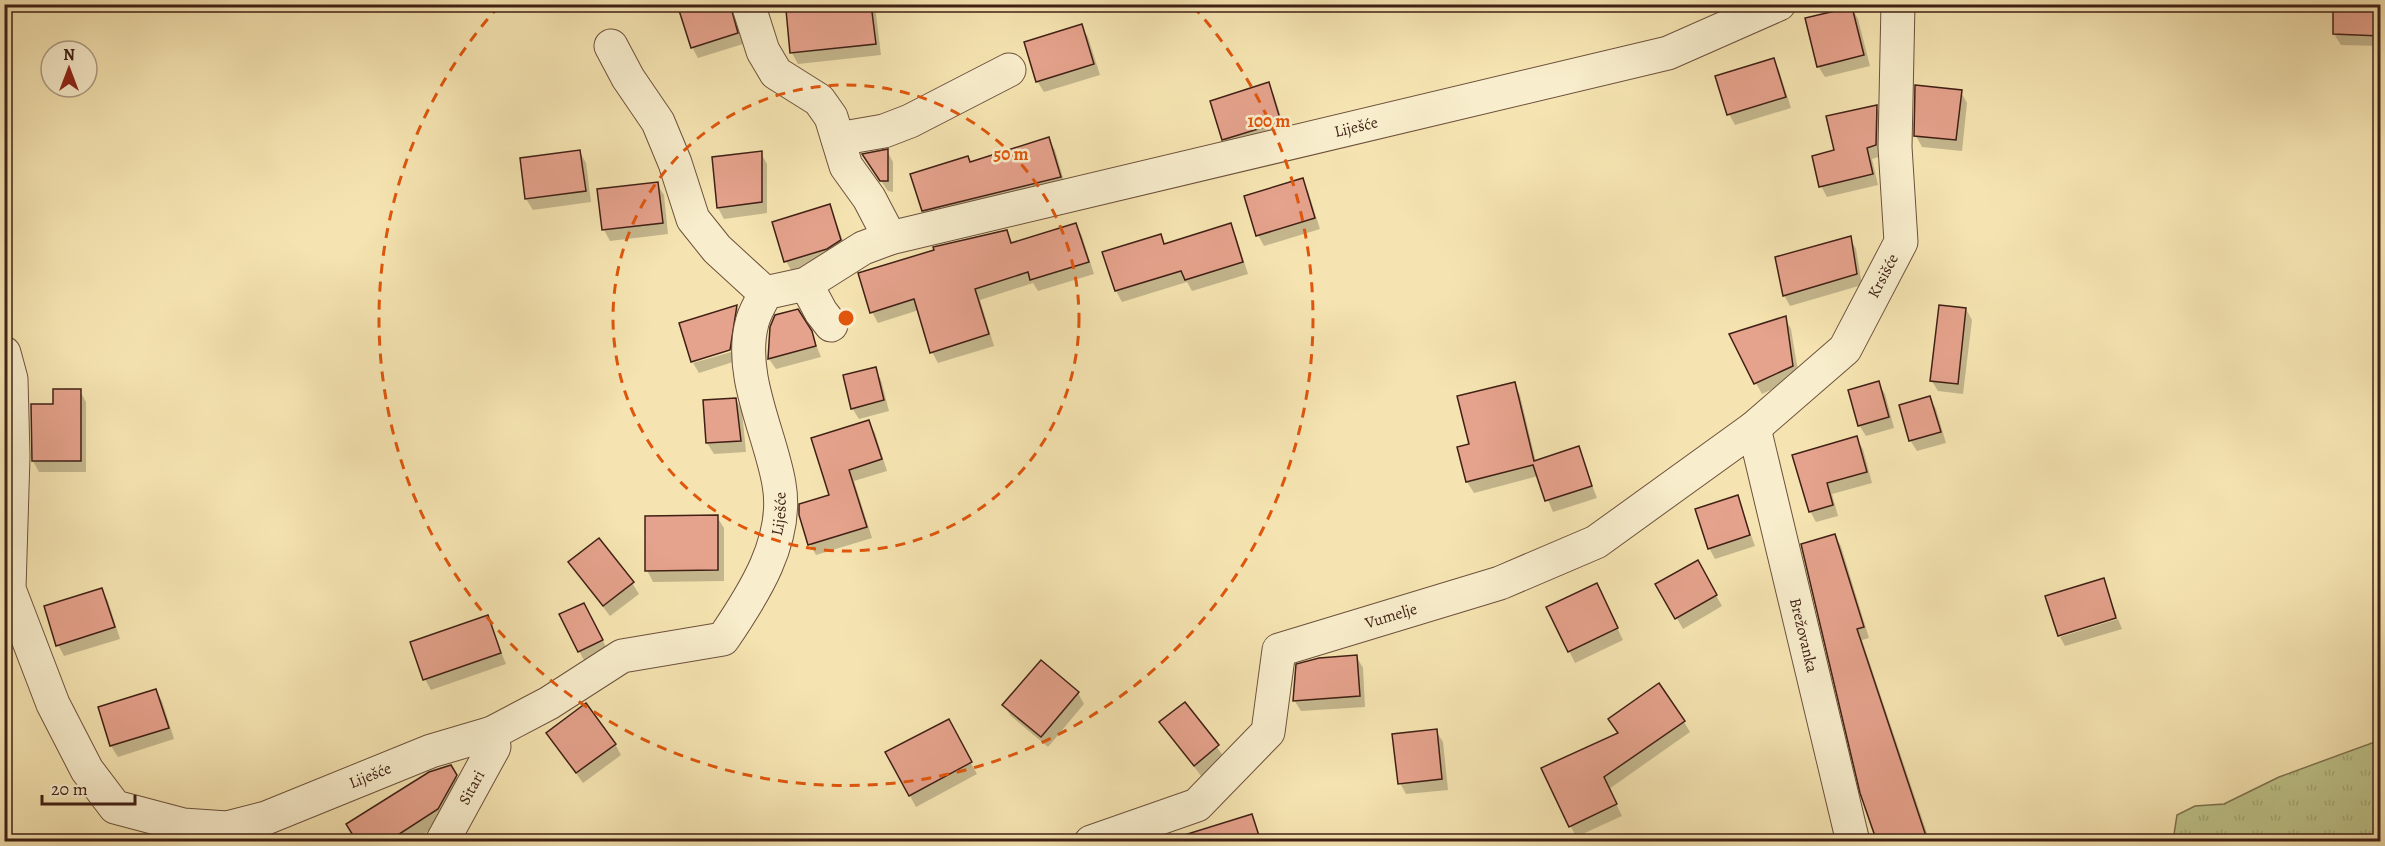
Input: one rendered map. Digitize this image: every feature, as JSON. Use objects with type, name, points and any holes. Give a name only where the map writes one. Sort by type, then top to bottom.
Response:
[{"type":"street","points":[[748,4],[763,51],[776,73],[819,99],[831,117],[846,166],[869,198],[890,238]]},
{"type":"street","name":"Liješće","points":[[4,353],[11,378],[13,445],[9,589],[53,704],[87,770],[115,807],[183,825],[227,828],[266,818],[431,751],[492,733],[549,703],[622,656],[723,639],[745,607],[769,560],[779,519],[779,484],[759,417],[750,360],[751,323],[765,293],[806,284],[863,248],[890,238],[1668,53],[1779,4]]},
{"type":"street","name":"Krsišće","points":[[1754,428],[1845,350],[1901,242],[1895,147],[1898,4]]},
{"type":"street","points":[[611,46],[628,78],[658,122],[675,163],[693,219],[717,249],[765,293]]},
{"type":"street","points":[[838,139],[884,131],[910,121],[1009,70]]},
{"type":"street","points":[[806,284],[820,312],[831,325]]},
{"type":"street","name":"Vumelje","points":[[1091,842],[1197,805],[1268,732],[1280,650],[1500,583],[1596,542],[1754,428]]},
{"type":"street","name":"Brežovanka","points":[[1754,428],[1852,842]]},
{"type":"street","name":"Sitari","points":[[442,842],[494,747],[492,733]]},
{"type":"green space","points":[[2380,740],[2380,841],[2173,841],[2177,815],[2195,806],[2224,804],[2279,777]]},
{"type":"building","points":[[677,4],[730,4],[738,33],[691,48]]},
{"type":"building","points":[[839,4],[871,4],[876,44],[790,53],[786,10]]},
{"type":"building","points":[[1852,7],[1864,55],[1817,67],[1805,18]]},
{"type":"building","points":[[2333,10],[2380,11],[2380,36],[2333,34]]},
{"type":"building","points":[[1082,24],[1094,64],[1036,82],[1024,42]]},
{"type":"building","points":[[1774,58],[1786,97],[1727,115],[1715,76]]},
{"type":"building","points":[[1269,82],[1281,122],[1222,140],[1210,101]]},
{"type":"building","points":[[1915,85],[1962,90],[1956,140],[1914,136]]},
{"type":"building","points":[[1877,105],[1876,145],[1867,148],[1873,174],[1819,187],[1812,156],[1834,150],[1826,116]]},
{"type":"building","points":[[1049,137],[1061,177],[922,211],[910,174],[968,156],[970,162]]},
{"type":"building","points":[[888,149],[888,181],[880,181],[862,154]]},
{"type":"building","points":[[580,150],[586,191],[525,199],[520,158]]},
{"type":"building","points":[[762,151],[762,202],[717,208],[712,157]]},
{"type":"building","points":[[1303,178],[1315,218],[1256,236],[1244,196]]},
{"type":"building","points":[[658,182],[663,223],[602,230],[597,189]]},
{"type":"building","points":[[830,204],[841,240],[827,249],[784,262],[772,222]]},
{"type":"building","points":[[1076,223],[1089,262],[1030,280],[1028,272],[975,289],[989,334],[930,353],[914,299],[870,313],[858,273],[934,250],[933,247],[1007,230],[1011,243]]},
{"type":"building","points":[[1231,223],[1243,262],[1185,280],[1181,271],[1115,291],[1102,252],[1161,234],[1164,244]]},
{"type":"building","points":[[1851,236],[1857,274],[1783,296],[1775,257]]},
{"type":"building","points":[[737,305],[730,350],[691,362],[679,323]]},
{"type":"building","points":[[1939,305],[1966,308],[1958,384],[1930,381]]},
{"type":"building","points":[[798,309],[812,331],[816,346],[768,359],[770,327],[775,315]]},
{"type":"building","points":[[1786,316],[1793,366],[1754,384],[1729,334]]},
{"type":"building","points":[[876,367],[884,400],[851,409],[843,375]]},
{"type":"building","points":[[1879,381],[1889,417],[1858,426],[1848,390]]},
{"type":"building","points":[[1515,382],[1534,461],[1579,446],[1592,486],[1545,501],[1533,465],[1466,482],[1457,447],[1469,444],[1457,396]]},
{"type":"building","points":[[53,389],[81,389],[81,461],[32,461],[31,404],[53,404]]},
{"type":"building","points":[[1930,396],[1941,432],[1909,441],[1899,405]]},
{"type":"building","points":[[736,398],[741,441],[706,443],[703,400]]},
{"type":"building","points":[[869,420],[882,459],[849,470],[867,527],[808,545],[799,515],[799,504],[829,495],[811,438]]},
{"type":"building","points":[[1857,436],[1867,472],[1827,483],[1833,505],[1809,512],[1792,455]]},
{"type":"building","points":[[1738,495],[1750,535],[1708,549],[1695,509]]},
{"type":"building","points":[[718,515],[718,570],[645,571],[645,516]]},
{"type":"building","points":[[1835,534],[1864,627],[1857,629],[1928,842],[1877,842],[1860,793],[1801,544]]},
{"type":"building","points":[[599,538],[634,582],[603,606],[568,562]]},
{"type":"building","points":[[1698,560],[1717,595],[1675,619],[1655,584]]},
{"type":"building","points":[[2104,578],[2116,618],[2058,636],[2045,596]]},
{"type":"building","points":[[1597,583],[1618,628],[1568,652],[1546,607]]},
{"type":"building","points":[[102,588],[115,627],[56,646],[44,606]]},
{"type":"building","points":[[584,603],[603,640],[578,652],[559,614]]},
{"type":"building","points":[[488,615],[501,653],[423,680],[410,642]]},
{"type":"building","points":[[1357,655],[1360,696],[1293,701],[1296,664],[1319,658]]},
{"type":"building","points":[[1041,660],[1079,692],[1041,737],[1002,705]]},
{"type":"building","points":[[1659,683],[1685,721],[1604,777],[1617,804],[1569,827],[1541,768],[1618,733],[1608,719]]},
{"type":"building","points":[[156,689],[169,728],[110,746],[98,707]]},
{"type":"building","points":[[1185,702],[1219,745],[1194,766],[1159,722]]},
{"type":"building","points":[[586,703],[616,744],[576,773],[546,733]]},
{"type":"building","points":[[949,719],[972,762],[909,796],[885,752]]},
{"type":"building","points":[[1437,729],[1442,779],[1398,784],[1392,734]]},
{"type":"building","points":[[451,765],[457,775],[438,809],[387,842],[357,842],[346,824],[429,772]]},
{"type":"building","points":[[1252,814],[1261,842],[1182,842],[1181,836]]}]
